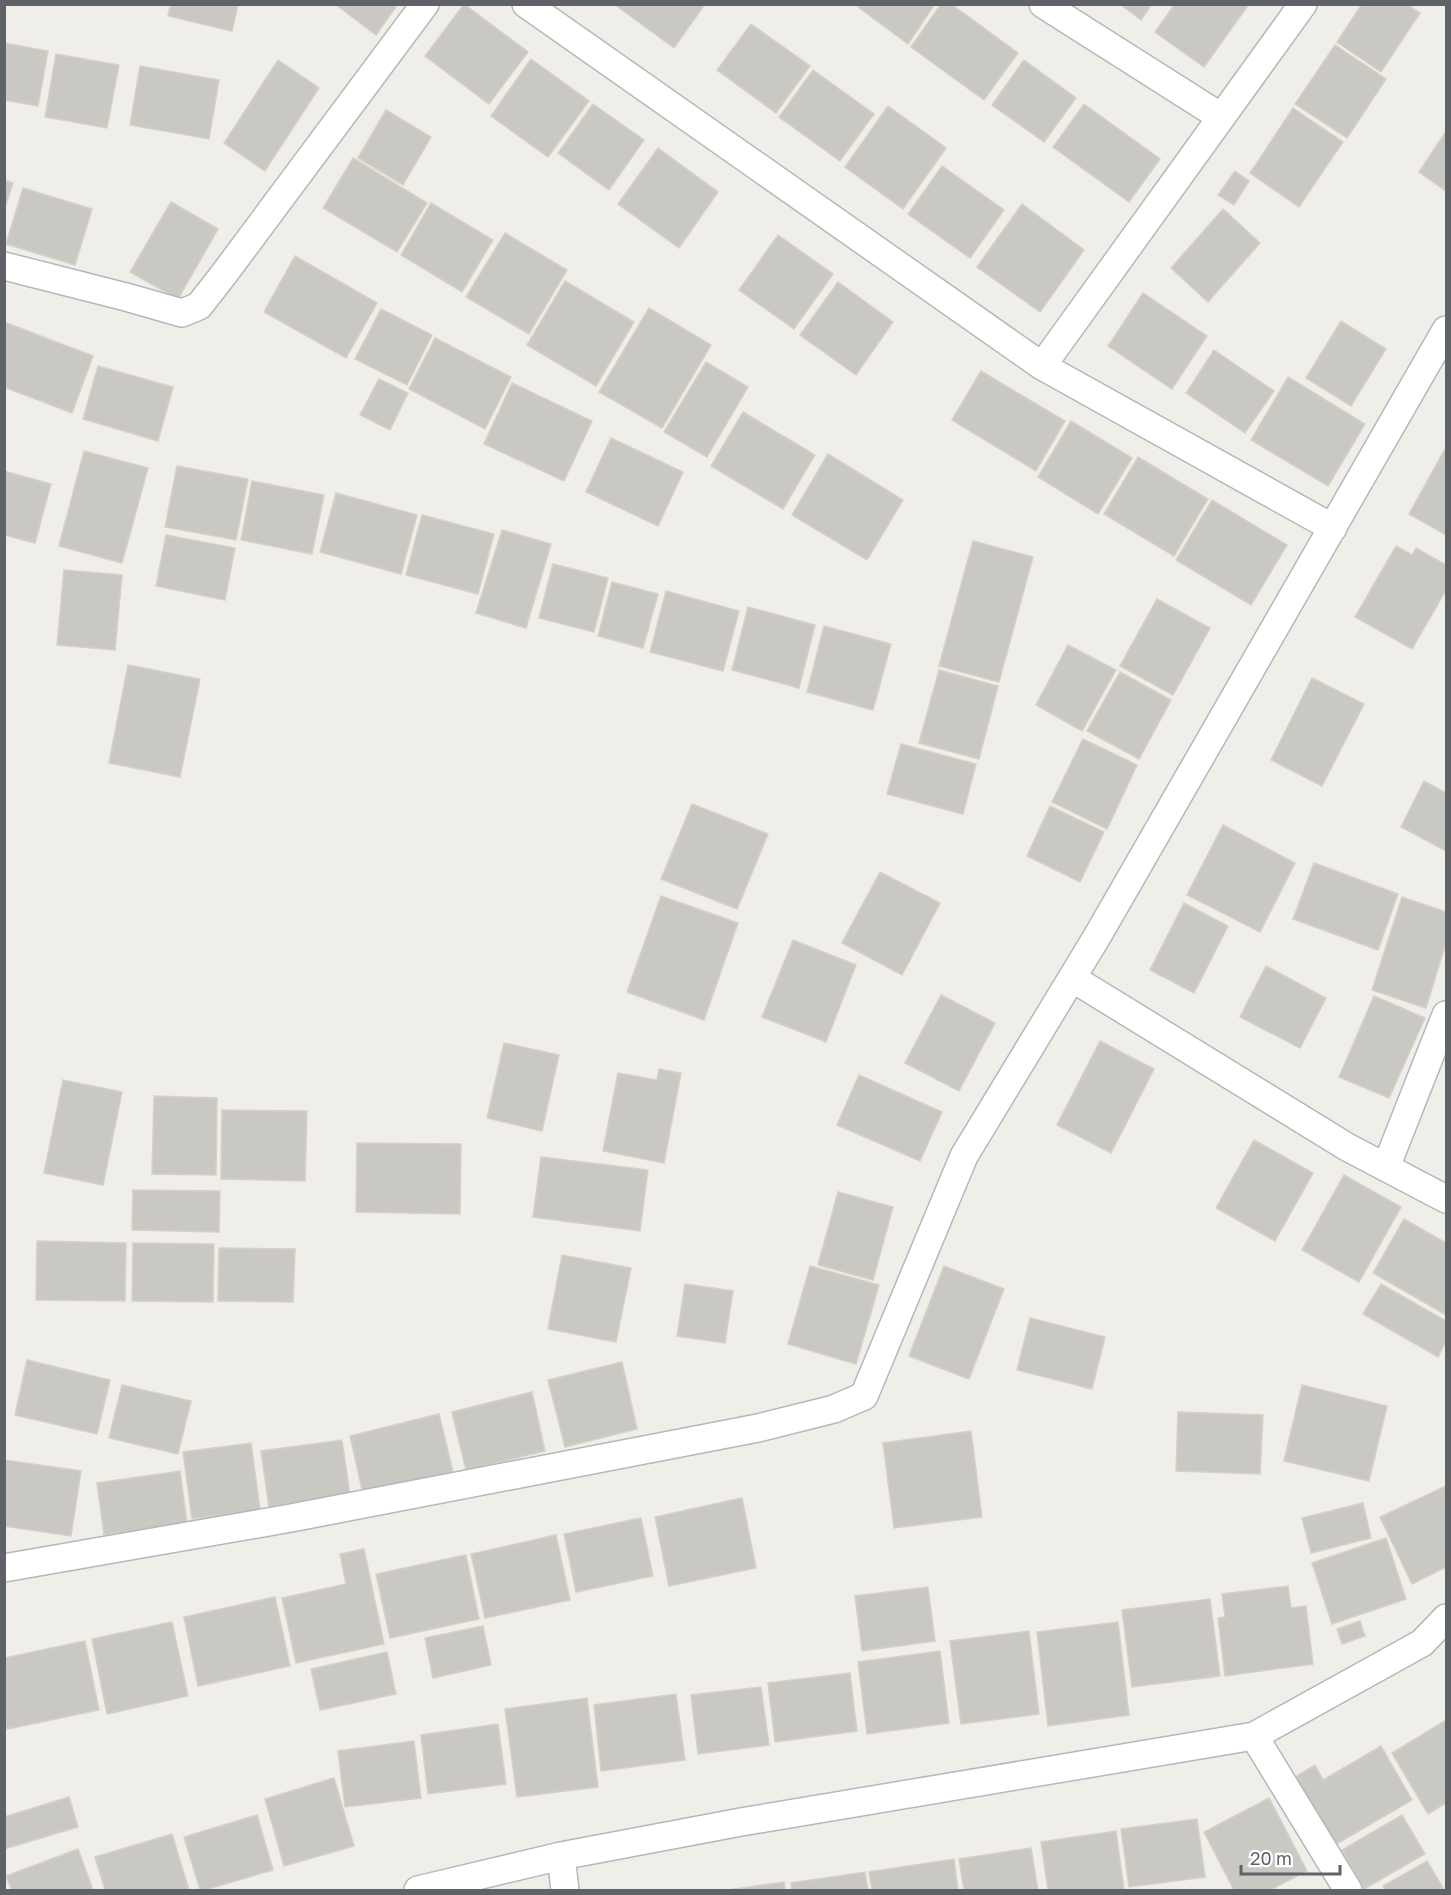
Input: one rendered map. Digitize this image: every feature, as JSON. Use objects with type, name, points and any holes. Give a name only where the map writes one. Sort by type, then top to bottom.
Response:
[{"type":"street","points":[[4,266],[182,313],[199,306],[425,4]]},
{"type":"street","points":[[526,4],[1042,366],[1332,528]]},
{"type":"street","points":[[1043,4],[1221,117]]},
{"type":"street","points":[[1042,366],[1303,4]]},
{"type":"street","points":[[4,1568],[303,1516],[758,1428],[834,1409],[864,1396],[964,1156],[1072,978],[1446,330]]},
{"type":"street","points":[[1072,978],[1347,1147],[1446,1199]]},
{"type":"street","points":[[1386,1167],[1446,1015]]},
{"type":"street","points":[[418,1890],[561,1856],[741,1822],[1254,1736],[1422,1643],[1446,1618]]},
{"type":"street","points":[[1254,1736],[1348,1890]]},
{"type":"street","points":[[561,1856],[565,1890]]},
{"type":"building","points":[[171,4],[238,4],[232,31],[168,16]]},
{"type":"building","points":[[335,4],[398,4],[376,35]]},
{"type":"building","points":[[464,4],[528,52],[489,104],[425,56]]},
{"type":"building","points":[[614,4],[705,4],[674,48]]},
{"type":"building","points":[[859,4],[935,4],[908,44],[858,7]]},
{"type":"building","points":[[941,4],[951,4],[1018,53],[984,100],[911,47]]},
{"type":"building","points":[[1120,4],[1152,4],[1141,20]]},
{"type":"building","points":[[1175,4],[1249,4],[1204,67],[1155,32]]},
{"type":"building","points":[[1362,4],[1406,4],[1420,13],[1381,72],[1337,42]]},
{"type":"building","points":[[751,24],[810,66],[776,113],[717,70]]},
{"type":"building","points":[[4,43],[48,51],[38,106],[4,100]]},
{"type":"building","points":[[1335,45],[1386,79],[1347,138],[1295,104]]},
{"type":"building","points":[[56,54],[119,65],[107,128],[45,117]]},
{"type":"building","points":[[531,59],[589,101],[548,157],[491,116]]},
{"type":"building","points":[[278,60],[319,88],[265,171],[224,143]]},
{"type":"building","points":[[1024,60],[1076,98],[1044,142],[992,105]]},
{"type":"building","points":[[140,66],[219,80],[209,139],[130,125]]},
{"type":"building","points":[[813,70],[874,114],[840,161],[779,117]]},
{"type":"building","points":[[593,104],[644,140],[609,190],[558,153]]},
{"type":"building","points":[[1084,104],[1160,159],[1129,202],[1053,147]]},
{"type":"building","points":[[888,106],[946,148],[903,209],[845,167]]},
{"type":"building","points":[[1293,108],[1343,142],[1299,207],[1250,173]]},
{"type":"building","points":[[386,110],[431,137],[403,185],[358,158]]},
{"type":"building","points":[[1446,131],[1446,191],[1419,172]]},
{"type":"building","points":[[658,148],[718,192],[679,248],[618,204]]},
{"type":"building","points":[[353,158],[427,203],[397,252],[323,208]]},
{"type":"building","points":[[942,166],[1004,210],[970,258],[908,214]]},
{"type":"building","points":[[1235,171],[1249,181],[1234,205],[1218,195]]},
{"type":"building","points":[[4,180],[13,183],[4,211]]},
{"type":"building","points":[[23,188],[92,209],[75,265],[6,244]]},
{"type":"building","points":[[171,202],[218,229],[178,299],[130,272]]},
{"type":"building","points":[[431,203],[493,240],[462,292],[401,255]]},
{"type":"building","points":[[1022,204],[1084,250],[1040,312],[977,267]]},
{"type":"building","points":[[1223,209],[1260,243],[1208,302],[1171,268]]},
{"type":"building","points":[[505,233],[567,270],[529,334],[466,297]]},
{"type":"building","points":[[778,235],[833,274],[794,329],[739,290]]},
{"type":"building","points":[[295,256],[377,303],[346,358],[264,312]]},
{"type":"building","points":[[565,281],[634,322],[596,386],[527,345]]},
{"type":"building","points":[[838,282],[893,322],[856,375],[800,335]]},
{"type":"building","points":[[1143,293],[1207,336],[1172,389],[1108,346]]},
{"type":"building","points":[[649,308],[711,345],[662,428],[599,392]]},
{"type":"building","points":[[381,309],[432,335],[407,385],[355,359]]},
{"type":"building","points":[[1341,321],[1386,349],[1351,406],[1306,378]]},
{"type":"building","points":[[4,322],[93,356],[72,413],[4,387]]},
{"type":"building","points":[[435,338],[511,377],[485,429],[409,389]]},
{"type":"building","points":[[1214,350],[1274,391],[1245,433],[1186,393]]},
{"type":"building","points":[[706,362],[748,387],[707,457],[664,432]]},
{"type":"building","points":[[98,366],[173,387],[158,441],[83,419]]},
{"type":"building","points":[[981,371],[1065,421],[1036,471],[952,420]]},
{"type":"building","points":[[1288,377],[1365,424],[1328,486],[1251,440]]},
{"type":"building","points":[[379,379],[408,393],[390,430],[360,415]]},
{"type":"building","points":[[512,383],[592,421],[564,481],[484,444]]},
{"type":"building","points":[[743,412],[815,455],[783,509],[711,466]]},
{"type":"building","points":[[1071,421],[1132,458],[1098,514],[1038,477]]},
{"type":"building","points":[[611,438],[683,472],[658,526],[586,492]]},
{"type":"building","points":[[1446,447],[1446,535],[1409,514]]},
{"type":"building","points":[[84,451],[148,468],[122,563],[59,546]]},
{"type":"building","points":[[828,454],[903,500],[867,560],[792,515]]},
{"type":"building","points":[[1138,457],[1208,499],[1174,556],[1104,514]]},
{"type":"building","points":[[177,466],[248,479],[236,540],[165,527]]},
{"type":"building","points":[[4,471],[51,484],[35,543],[4,535]]},
{"type":"building","points":[[252,481],[324,495],[312,554],[241,540]]},
{"type":"building","points":[[336,493],[417,515],[401,574],[320,552]]},
{"type":"building","points":[[1212,500],[1287,545],[1251,605],[1176,560]]},
{"type":"building","points":[[422,515],[494,534],[478,594],[406,575]]},
{"type":"building","points":[[502,530],[551,544],[526,628],[476,613]]},
{"type":"building","points":[[166,535],[235,548],[225,600],[156,586]]},
{"type":"building","points":[[973,541],[1033,557],[999,682],[939,666]]},
{"type":"building","points":[[1396,546],[1412,555],[1416,548],[1446,565],[1446,590],[1412,649],[1355,617]]},
{"type":"building","points":[[553,564],[608,578],[594,632],[539,618]]},
{"type":"building","points":[[64,570],[122,575],[115,650],[57,645]]},
{"type":"building","points":[[612,582],[658,594],[643,648],[598,636]]},
{"type":"building","points":[[666,591],[739,611],[723,671],[650,652]]},
{"type":"building","points":[[1157,599],[1210,628],[1173,695],[1120,666]]},
{"type":"building","points":[[748,607],[815,625],[799,688],[732,670]]},
{"type":"building","points":[[824,626],[891,644],[873,710],[807,692]]},
{"type":"building","points":[[1068,645],[1116,670],[1082,731],[1036,705]]},
{"type":"building","points":[[128,665],[200,679],[180,777],[109,763]]},
{"type":"building","points":[[939,670],[998,686],[979,759],[919,743]]},
{"type":"building","points":[[1120,672],[1171,700],[1139,759],[1087,731]]},
{"type":"building","points":[[1312,678],[1364,704],[1322,786],[1271,760]]},
{"type":"building","points":[[1083,739],[1137,765],[1107,829],[1052,802]]},
{"type":"building","points":[[901,744],[976,764],[963,814],[887,794]]},
{"type":"building","points":[[1424,781],[1446,793],[1446,851],[1401,827]]},
{"type":"building","points":[[692,804],[768,834],[737,909],[661,879]]},
{"type":"building","points":[[1050,806],[1104,832],[1080,882],[1027,856]]},
{"type":"building","points":[[1223,825],[1295,863],[1260,932],[1187,895]]},
{"type":"building","points":[[1314,863],[1398,894],[1378,950],[1293,919]]},
{"type":"building","points":[[880,872],[940,903],[902,975],[842,943]]},
{"type":"building","points":[[661,896],[738,923],[704,1020],[627,992]]},
{"type":"building","points":[[1402,897],[1446,912],[1446,943],[1426,1008],[1372,990]]},
{"type":"building","points":[[1184,903],[1228,926],[1194,993],[1150,970]]},
{"type":"building","points":[[793,940],[856,965],[826,1042],[762,1017]]},
{"type":"building","points":[[1266,966],[1326,998],[1300,1048],[1240,1017]]},
{"type":"building","points":[[941,995],[995,1023],[959,1091],[905,1063]]},
{"type":"building","points":[[1374,996],[1425,1018],[1389,1098],[1339,1077]]},
{"type":"building","points":[[1100,1041],[1154,1069],[1111,1153],[1057,1125]]},
{"type":"building","points":[[504,1043],[559,1055],[542,1131],[487,1118]]},
{"type":"building","points":[[659,1069],[681,1073],[664,1163],[603,1151],[618,1073],[657,1080]]},
{"type":"building","points":[[859,1075],[942,1112],[920,1161],[837,1125]]},
{"type":"building","points":[[63,1080],[122,1092],[103,1185],[44,1173]]},
{"type":"building","points":[[154,1096],[217,1098],[216,1175],[152,1174]]},
{"type":"building","points":[[222,1110],[307,1111],[305,1181],[221,1179]]},
{"type":"building","points":[[1254,1140],[1313,1173],[1275,1241],[1216,1208]]},
{"type":"building","points":[[357,1143],[461,1144],[460,1214],[356,1212]]},
{"type":"building","points":[[541,1157],[648,1170],[640,1231],[533,1217]]},
{"type":"building","points":[[1344,1175],[1401,1207],[1359,1282],[1302,1250]]},
{"type":"building","points":[[133,1190],[220,1191],[219,1232],[132,1230]]},
{"type":"building","points":[[838,1192],[893,1207],[873,1280],[818,1265]]},
{"type":"building","points":[[1404,1219],[1446,1243],[1446,1315],[1373,1273]]},
{"type":"building","points":[[37,1241],[126,1243],[125,1301],[36,1300]]},
{"type":"building","points":[[133,1243],[214,1244],[213,1302],[132,1301]]},
{"type":"building","points":[[219,1248],[295,1249],[293,1302],[218,1301]]},
{"type":"building","points":[[562,1255],[631,1268],[616,1342],[548,1329]]},
{"type":"building","points":[[810,1266],[879,1285],[856,1364],[788,1344]]},
{"type":"building","points":[[944,1266],[1004,1289],[969,1379],[909,1356]]},
{"type":"building","points":[[685,1284],[733,1291],[725,1343],[677,1336]]},
{"type":"building","points":[[1381,1284],[1446,1321],[1446,1341],[1438,1357],[1363,1314]]},
{"type":"building","points":[[1030,1318],[1105,1337],[1092,1389],[1017,1370]]},
{"type":"building","points":[[27,1360],[110,1380],[97,1434],[15,1415]]},
{"type":"building","points":[[622,1362],[637,1429],[565,1447],[548,1380]]},
{"type":"building","points":[[122,1385],[191,1401],[178,1454],[109,1438]]},
{"type":"building","points":[[1302,1385],[1387,1406],[1369,1481],[1284,1461]]},
{"type":"building","points":[[532,1392],[545,1451],[466,1470],[452,1412]]},
{"type":"building","points":[[1178,1412],[1263,1415],[1260,1474],[1176,1471]]},
{"type":"building","points":[[439,1414],[453,1472],[363,1494],[350,1436]]},
{"type":"building","points":[[971,1431],[982,1517],[894,1528],[883,1443]]},
{"type":"building","points":[[342,1440],[350,1495],[269,1507],[261,1451]]},
{"type":"building","points":[[251,1443],[260,1509],[192,1519],[183,1452]]},
{"type":"building","points":[[4,1460],[81,1471],[71,1536],[4,1526]]},
{"type":"building","points":[[180,1471],[187,1523],[104,1535],[97,1483]]},
{"type":"building","points":[[1446,1486],[1446,1567],[1412,1584],[1380,1517]]},
{"type":"building","points":[[742,1498],[756,1568],[669,1586],[655,1517]]},
{"type":"building","points":[[1363,1503],[1371,1538],[1311,1553],[1302,1518]]},
{"type":"building","points":[[641,1518],[653,1576],[576,1592],[564,1534]]},
{"type":"building","points":[[556,1535],[570,1600],[485,1618],[471,1554]]},
{"type":"building","points":[[1386,1538],[1406,1599],[1332,1624],[1312,1563]]},
{"type":"building","points":[[364,1549],[384,1644],[296,1663],[282,1598],[346,1584],[340,1554]]},
{"type":"building","points":[[466,1555],[479,1619],[390,1638],[376,1574]]},
{"type":"building","points":[[1288,1586],[1291,1608],[1306,1606],[1313,1664],[1225,1676],[1218,1618],[1225,1617],[1222,1594]]},
{"type":"building","points":[[928,1587],[935,1641],[862,1651],[855,1596]]},
{"type":"building","points":[[275,1597],[290,1666],[198,1686],[184,1617]]},
{"type":"building","points":[[1210,1599],[1220,1676],[1132,1687],[1122,1610]]},
{"type":"building","points":[[1360,1621],[1365,1636],[1342,1644],[1337,1629]]},
{"type":"building","points":[[172,1622],[188,1696],[107,1714],[92,1639]]},
{"type":"building","points":[[1118,1622],[1129,1715],[1048,1726],[1037,1632]]},
{"type":"building","points":[[483,1626],[491,1665],[433,1678],[425,1638]]},
{"type":"building","points":[[1029,1631],[1039,1714],[961,1724],[950,1641]]},
{"type":"building","points":[[85,1641],[99,1710],[7,1729],[4,1716],[4,1658]]},
{"type":"building","points":[[940,1651],[949,1723],[867,1734],[858,1662]]},
{"type":"building","points":[[387,1652],[396,1694],[320,1710],[311,1669]]},
{"type":"building","points":[[850,1673],[857,1731],[775,1742],[768,1683]]},
{"type":"building","points":[[761,1687],[769,1745],[698,1754],[691,1695]]},
{"type":"building","points":[[676,1694],[685,1760],[601,1771],[594,1705]]},
{"type":"building","points":[[587,1698],[598,1787],[517,1797],[505,1709]]},
{"type":"building","points":[[1446,1720],[1446,1803],[1428,1814],[1392,1753]]},
{"type":"building","points":[[498,1724],[506,1784],[428,1794],[421,1735]]},
{"type":"building","points":[[414,1741],[421,1798],[345,1807],[338,1751]]},
{"type":"building","points":[[1381,1746],[1412,1800],[1335,1845],[1295,1777],[1315,1765],[1323,1780]]},
{"type":"building","points":[[334,1778],[354,1846],[284,1866],[265,1799]]},
{"type":"building","points":[[69,1797],[78,1827],[4,1849],[4,1817]]},
{"type":"building","points":[[1269,1798],[1307,1871],[1270,1890],[1234,1890],[1204,1832]]},
{"type":"building","points":[[257,1815],[273,1870],[200,1890],[184,1837]]},
{"type":"building","points":[[1402,1815],[1425,1854],[1364,1889],[1342,1850]]},
{"type":"building","points":[[1197,1819],[1205,1877],[1129,1887],[1121,1829]]},
{"type":"building","points":[[1116,1831],[1124,1890],[1048,1890],[1041,1842]]},
{"type":"building","points":[[172,1834],[189,1890],[105,1890],[95,1857]]},
{"type":"building","points":[[1031,1848],[1038,1890],[964,1890],[959,1859]]},
{"type":"building","points":[[78,1849],[93,1890],[12,1890],[6,1876]]},
{"type":"building","points":[[954,1859],[958,1890],[872,1890],[869,1872]]},
{"type":"building","points":[[1427,1861],[1444,1890],[1385,1890],[1383,1886]]},
{"type":"building","points":[[865,1872],[868,1890],[792,1890],[791,1883]]},
{"type":"building","points":[[784,1882],[785,1890],[728,1890]]}]
